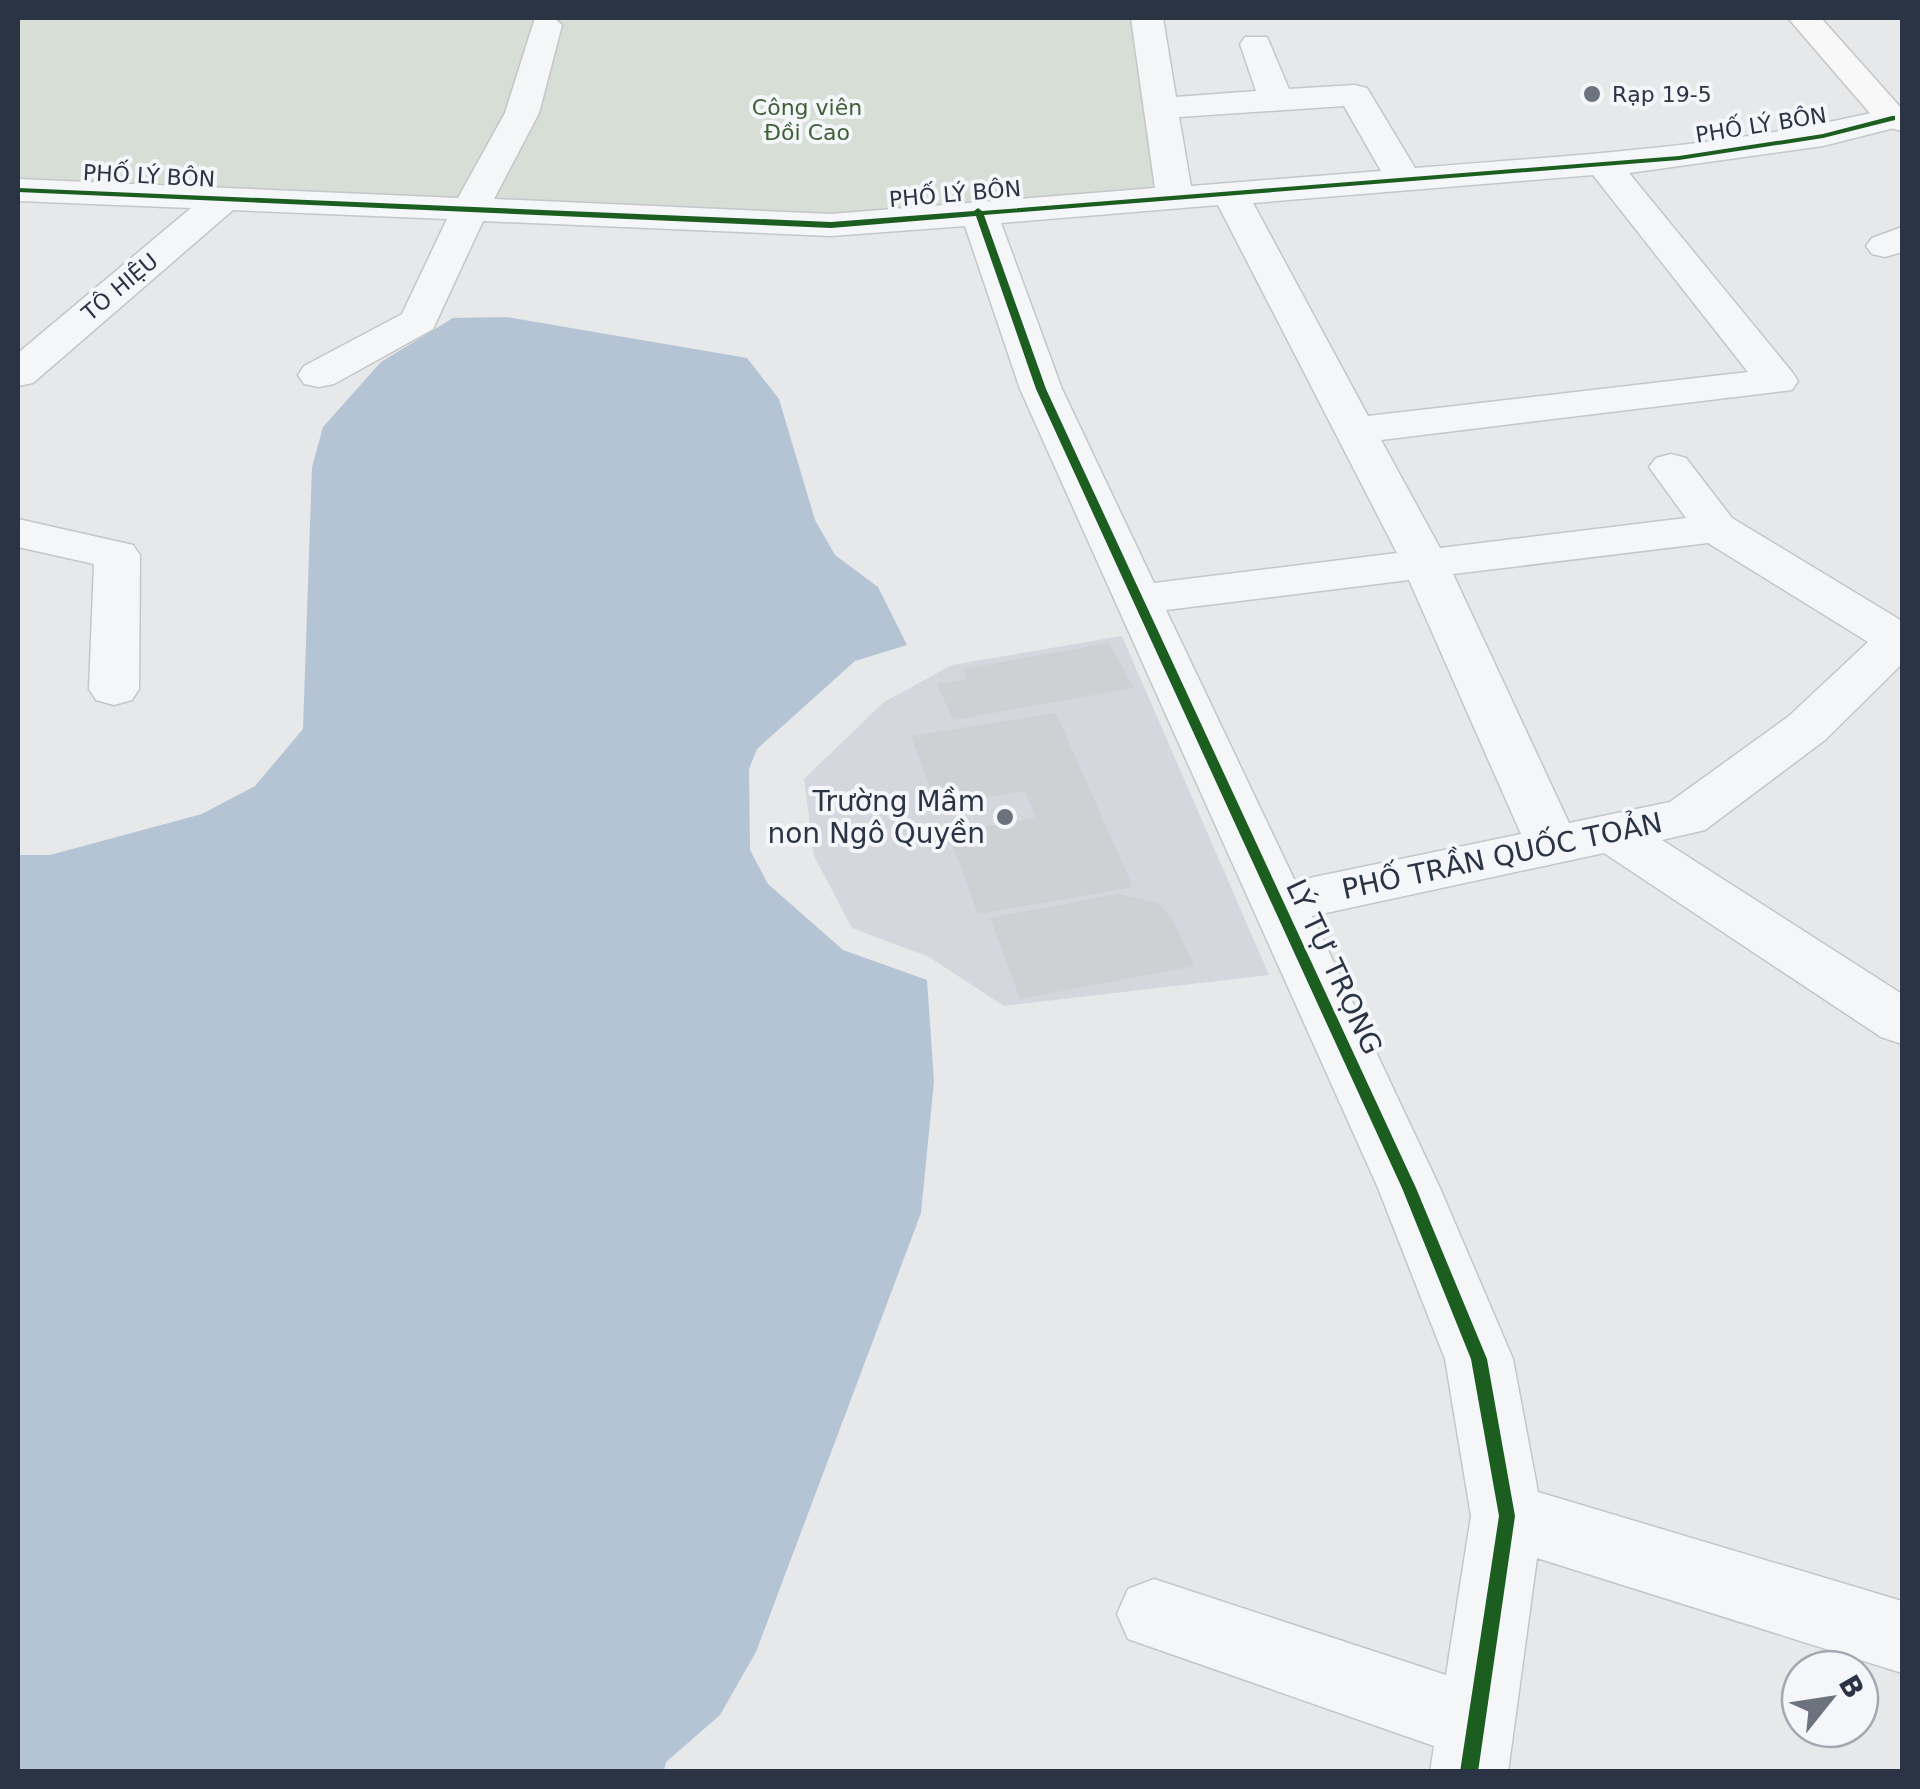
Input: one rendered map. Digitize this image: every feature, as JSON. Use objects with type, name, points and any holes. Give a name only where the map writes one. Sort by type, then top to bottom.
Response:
[{"type":"street","points":[[1147,18],[1174,196]]},
{"type":"street","points":[[1804,18],[1897,120]]},
{"type":"street","points":[[319,376],[419,321],[470,211],[522,113],[546,25]]},
{"type":"street","points":[[1256,44],[1276,100]]},
{"type":"street","points":[[1160,108],[1355,95],[1404,179]]},
{"type":"street","name":"PHỐ LÝ BÔN","points":[[18,190],[831,225],[1679,158],[1824,136],[1897,120]]},
{"type":"street","points":[[1354,430],[1777,381],[1602,164]]},
{"type":"street","points":[[1229,192],[1425,564],[1553,846]]},
{"type":"street","name":"TÔ HIỆU","points":[[18,374],[223,200]]},
{"type":"street","name":"LÝ TỰ TRỌNG","points":[[978,212],[1042,389],[1409,1188],[1479,1359],[1507,1516],[1472,1748]]},
{"type":"street","points":[[1671,467],[1716,528],[1901,640]]},
{"type":"street","points":[[1137,599],[1716,528]]},
{"type":"street","points":[[18,533],[117,556],[114,689]]},
{"type":"street","name":"PHỐ TRẦN QUỐC TOẢN","points":[[1277,904],[1686,817],[1807,728],[1901,640]]},
{"type":"street","points":[[1612,833],[1902,1022]]},
{"type":"street","points":[[1507,1516],[1902,1637]]},
{"type":"street","points":[[1154,1614],[1472,1748]]},
{"type":"shaded area","name":"Trường Mầm non Ngô Quyền","points":[[1122,636],[1269,975],[1004,1006],[929,957],[852,928],[814,856],[804,779],[884,702],[952,665]]},
{"type":"green space","name":"Công viên Đồi Cao","points":[[18,18],[1146,18],[1174,196],[831,225],[18,189]]},
{"type":"water","points":[[506,317],[747,358],[779,399],[815,520],[835,555],[878,587],[907,645],[855,661],[757,749],[749,769],[750,850],[768,884],[843,950],[927,980],[934,1081],[921,1213],[756,1652],[720,1715],[666,1762],[664,1771],[18,1771],[18,855],[50,855],[202,814],[255,786],[303,729],[312,467],[323,427],[381,362],[453,318]]},
{"type":"building","points":[[1109,643],[1134,688],[953,720],[937,684],[967,679],[963,669]]},
{"type":"building","points":[[1056,713],[1133,887],[978,914],[948,833],[1036,818],[1025,791],[937,806],[911,736]]},
{"type":"building","points":[[1118,894],[1158,903],[1173,920],[1194,966],[1020,999],[990,918]]},
{"type":"cycle path","points":[[18,190],[831,225],[1679,158],[1823,136],[1892,118]]},
{"type":"cycle path","points":[[978,211],[1041,389],[1409,1188],[1479,1359],[1507,1516],[1469,1772]]},
{"type":"place","name":"Rạp 19-5","points":[[1592,94]]},
{"type":"place","name":"Trường Mầm non Ngô Quyền","points":[[1005,817]]}]
